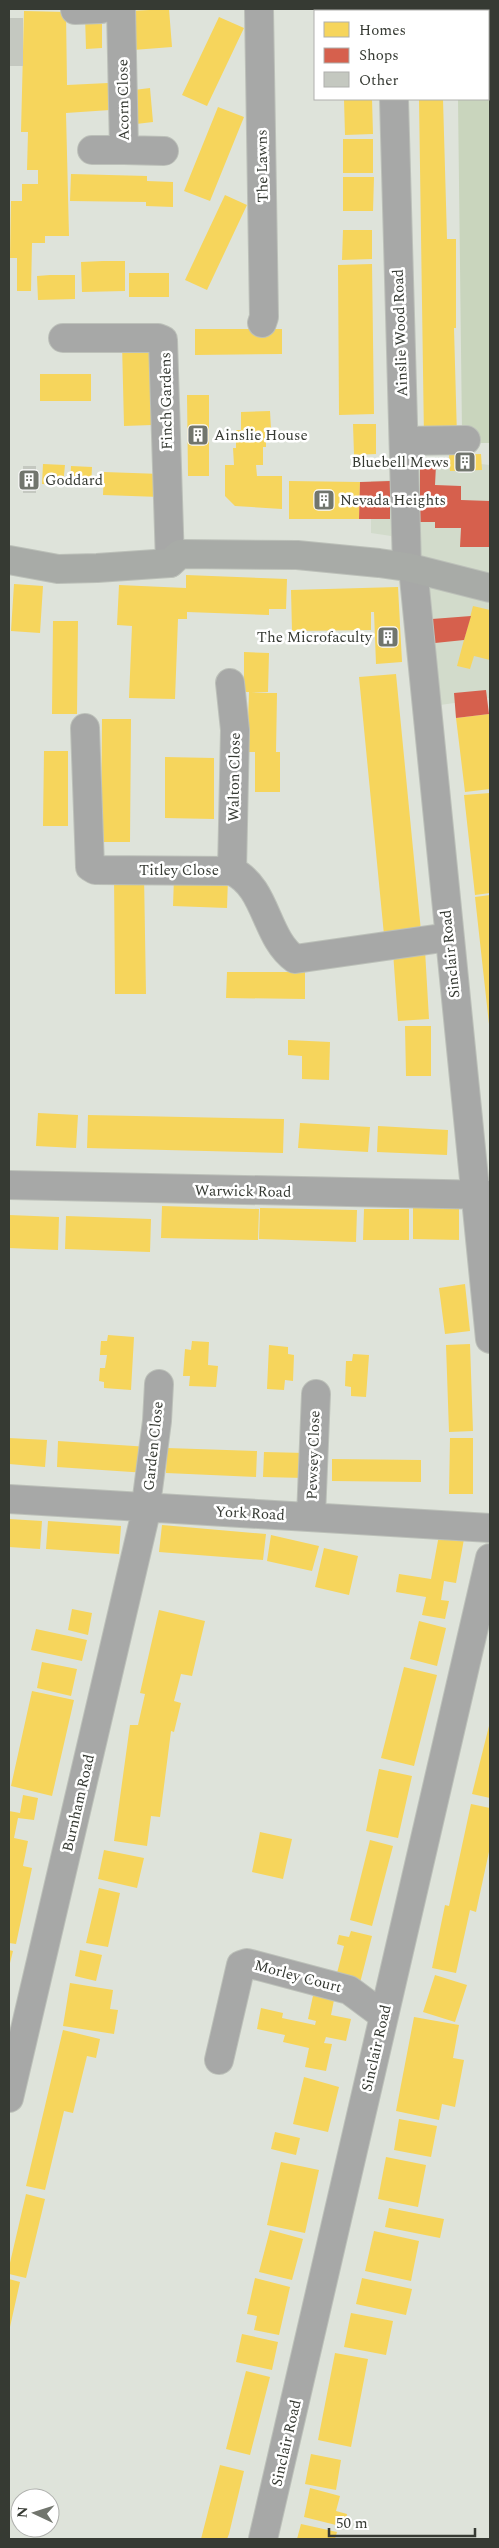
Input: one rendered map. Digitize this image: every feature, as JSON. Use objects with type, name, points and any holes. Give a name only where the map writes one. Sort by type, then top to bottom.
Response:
[{"type":"main road","points":[[9,560],[58,568],[170,563],[180,554],[296,555],[410,568],[490,588]]},
{"type":"street","name":"Acorn Close","points":[[121,9],[124,150],[164,151]]},
{"type":"street","name":"The Lawns","points":[[259,9],[264,317],[262,323]]},
{"type":"street","name":"Ainslie Wood Road","points":[[394,100],[404,441],[410,568]]},
{"type":"street","points":[[92,150],[124,150]]},
{"type":"street","name":"Finch Gardens","points":[[63,338],[158,338],[163,340],[170,563]]},
{"type":"street","points":[[404,441],[466,440]]},
{"type":"street","name":"Sinclair Road","points":[[410,568],[448,937],[483,1196],[490,1339]]},
{"type":"street","name":"Walton Close","points":[[230,683],[236,730],[232,871]]},
{"type":"street","name":"Titley Close","points":[[86,728],[90,868],[95,870],[232,871],[249,882],[283,947],[295,959],[448,937]]},
{"type":"street","name":"Warwick Road","points":[[9,1185],[483,1196]]},
{"type":"street","name":"Garden Close","points":[[146,1507],[157,1421],[158,1384]]},
{"type":"street","name":"Pewsey Close","points":[[310,1516],[316,1394]]},
{"type":"street","name":"York Road","points":[[9,1499],[490,1528]]},
{"type":"street","name":"Burnham Road","points":[[9,2098],[146,1507]]},
{"type":"street","name":"Sinclair Road","points":[[263,2539],[490,1558]]},
{"type":"street","name":"Morley Court","points":[[219,2060],[241,1965],[248,1963],[349,1990],[384,2016]]},
{"type":"shaded area","points":[[490,9],[490,443],[472,443],[462,432],[458,100],[489,100],[489,10],[456,10]]},
{"type":"shaded area","points":[[463,462],[490,465],[490,698],[440,705],[432,619],[418,540],[371,533],[371,481],[393,480],[417,463]]},
{"type":"building: Homes","points":[[169,9],[172,47],[133,50],[130,11]]},
{"type":"building: Homes","points":[[343,9],[371,9],[371,10]]},
{"type":"building: Homes","points":[[418,9],[442,9],[442,10]]},
{"type":"building: Homes","points":[[24,11],[66,12],[67,85],[108,83],[110,110],[66,113],[69,236],[45,236],[45,243],[32,243],[31,291],[17,291],[17,258],[10,258],[11,201],[22,201],[22,184],[38,184],[38,170],[27,170],[28,132],[21,132]]},
{"type":"building: Homes","points":[[102,14],[102,48],[86,49],[85,15]]},
{"type":"building: Homes","points":[[219,17],[244,28],[207,106],[182,95]]},
{"type":"building: Homes","points":[[150,88],[153,122],[136,124],[134,90]]},
{"type":"building: Homes","points":[[344,100],[372,100],[373,134],[345,135]]},
{"type":"building: Homes","points":[[419,100],[443,100],[447,239],[456,239],[456,328],[454,328],[457,437],[424,438]]},
{"type":"building: Homes","points":[[218,107],[244,117],[210,201],[184,191]]},
{"type":"building: Homes","points":[[343,139],[373,139],[373,173],[343,173]]},
{"type":"building: Homes","points":[[71,174],[147,176],[147,181],[173,182],[173,207],[146,206],[146,202],[70,201]]},
{"type":"building: Homes","points":[[343,177],[374,177],[373,211],[343,211]]},
{"type":"building: Homes","points":[[225,195],[247,205],[207,290],[185,280]]},
{"type":"building: Homes","points":[[343,230],[372,230],[372,259],[342,260]]},
{"type":"building: Homes","points":[[125,261],[125,291],[82,292],[81,262]]},
{"type":"building: Homes","points":[[372,264],[374,414],[339,415],[338,265]]},
{"type":"building: Homes","points":[[129,273],[169,273],[169,297],[129,297]]},
{"type":"building: Homes","points":[[75,275],[75,299],[38,300],[37,276]]},
{"type":"building: Homes","points":[[195,329],[282,329],[282,354],[195,355]]},
{"type":"building: Homes","points":[[149,342],[152,425],[124,426],[122,343]]},
{"type":"building: Homes","points":[[40,374],[91,374],[91,401],[40,401]]},
{"type":"building: Homes","name":"Ainslie House","points":[[187,395],[209,395],[209,476],[188,476]]},
{"type":"building: Homes","points":[[270,411],[271,429],[266,429],[263,465],[256,465],[257,476],[282,476],[282,509],[235,506],[225,496],[225,465],[234,465],[233,448],[236,448],[236,430],[241,430],[241,412]]},
{"type":"building: Homes","points":[[353,424],[376,424],[376,454],[354,455]]},
{"type":"building: Homes","name":"Bluebell Mews","points":[[481,454],[482,470],[450,471],[449,455]]},
{"type":"building: Homes","points":[[43,464],[65,465],[63,485],[42,484]]},
{"type":"building: Homes","points":[[71,466],[92,467],[91,487],[70,486]]},
{"type":"building: Homes","points":[[104,472],[161,474],[160,497],[103,495]]},
{"type":"building: Homes","name":"Nevada Heights","points":[[289,481],[360,482],[359,519],[289,519]]},
{"type":"building: Homes","points":[[186,575],[287,579],[286,609],[269,609],[269,615],[187,612],[187,619],[178,619],[175,699],[129,698],[132,626],[117,625],[119,585],[186,588]]},
{"type":"building: Homes","points":[[14,584],[43,586],[40,633],[11,631]]},
{"type":"building: Homes","points":[[398,587],[402,662],[376,664],[374,612],[371,612],[371,630],[292,631],[291,590]]},
{"type":"building: Homes","points":[[473,606],[490,610],[490,660],[474,656],[470,669],[457,666]]},
{"type":"building: Homes","points":[[53,621],[78,621],[77,714],[52,714]]},
{"type":"building: Homes","points":[[244,652],[269,653],[268,692],[251,693],[277,693],[276,752],[280,752],[280,792],[255,792],[255,752],[247,752],[249,692],[244,692]]},
{"type":"building: Homes","points":[[396,674],[421,931],[384,935],[359,677]]},
{"type":"building: Homes","points":[[489,714],[490,789],[465,792],[456,718]]},
{"type":"building: Homes","points":[[102,719],[131,719],[130,842],[101,842]]},
{"type":"building: Homes","points":[[44,751],[68,751],[68,826],[43,826]]},
{"type":"building: Homes","points":[[165,757],[214,758],[214,819],[165,818]]},
{"type":"building: Homes","points":[[490,793],[490,893],[475,895],[464,795]]},
{"type":"building: Homes","points":[[114,874],[144,874],[146,994],[115,994]]},
{"type":"building: Homes","points":[[174,877],[228,878],[227,908],[173,906]]},
{"type":"building: Homes","points":[[490,895],[490,1024],[489,1024],[475,897]]},
{"type":"building: Homes","points":[[425,950],[429,1019],[398,1021],[393,952]]},
{"type":"building: Homes","points":[[227,972],[305,972],[305,999],[226,998]]},
{"type":"building: Homes","points":[[405,1026],[431,1026],[431,1076],[406,1076]]},
{"type":"building: Homes","points":[[288,1040],[330,1042],[329,1080],[302,1079],[302,1056],[288,1055]]},
{"type":"building: Homes","points":[[38,1113],[78,1115],[76,1148],[36,1146]]},
{"type":"building: Homes","points":[[88,1115],[284,1119],[283,1153],[87,1148]]},
{"type":"building: Homes","points":[[300,1123],[370,1127],[368,1152],[298,1148]]},
{"type":"building: Homes","points":[[378,1126],[448,1130],[447,1155],[377,1152]]},
{"type":"building: Homes","points":[[162,1206],[259,1209],[258,1240],[161,1238]]},
{"type":"building: Homes","points":[[260,1208],[357,1210],[356,1242],[259,1239]]},
{"type":"building: Homes","points":[[413,1208],[459,1208],[459,1240],[413,1239]]},
{"type":"building: Homes","points":[[364,1209],[409,1209],[409,1240],[363,1240]]},
{"type":"building: Homes","points":[[9,1215],[59,1217],[58,1250],[9,1248]]},
{"type":"building: Homes","points":[[66,1216],[151,1219],[150,1252],[65,1249]]},
{"type":"building: Homes","points":[[465,1284],[470,1331],[445,1334],[439,1288]]},
{"type":"building: Homes","points":[[108,1335],[134,1337],[131,1390],[104,1388],[104,1382],[99,1381],[100,1368],[105,1368],[107,1355],[100,1355],[101,1341],[107,1341]]},
{"type":"building: Homes","points":[[192,1341],[209,1342],[208,1365],[218,1366],[216,1387],[189,1386],[190,1376],[183,1376],[185,1349],[191,1350]]},
{"type":"building: Homes","points":[[470,1344],[473,1431],[449,1432],[446,1345]]},
{"type":"building: Homes","points":[[269,1345],[288,1347],[288,1354],[294,1355],[293,1381],[285,1380],[284,1390],[267,1389]]},
{"type":"building: Homes","points":[[353,1354],[369,1355],[366,1397],[351,1396],[351,1387],[345,1386],[346,1361],[352,1361]]},
{"type":"building: Homes","points":[[9,1438],[47,1440],[45,1467],[9,1464]]},
{"type":"building: Homes","points":[[450,1438],[473,1438],[473,1494],[449,1494]]},
{"type":"building: Homes","points":[[58,1441],[149,1447],[147,1473],[57,1467]]},
{"type":"building: Homes","points":[[167,1448],[257,1451],[256,1477],[166,1473]]},
{"type":"building: Homes","points":[[264,1452],[306,1453],[305,1478],[263,1477]]},
{"type":"building: Homes","points":[[332,1459],[421,1460],[421,1482],[332,1481]]},
{"type":"building: Homes","points":[[9,1519],[42,1521],[40,1549],[9,1547]]},
{"type":"building: Homes","points":[[48,1521],[121,1526],[119,1554],[46,1549]]},
{"type":"building: Homes","points":[[162,1525],[266,1534],[263,1560],[159,1552]]},
{"type":"building: Homes","points":[[271,1535],[319,1546],[312,1571],[267,1561]]},
{"type":"building: Homes","points":[[439,1535],[464,1539],[456,1583],[444,1581],[441,1600],[449,1601],[445,1619],[422,1615],[426,1597],[396,1592],[399,1574],[431,1579]]},
{"type":"building: Homes","points":[[324,1548],[358,1556],[349,1595],[315,1587]]},
{"type":"building: Homes","points":[[72,1609],[92,1613],[88,1635],[68,1630]]},
{"type":"building: Homes","points":[[159,1610],[205,1621],[192,1676],[181,1674],[174,1701],[181,1703],[174,1732],[171,1731],[160,1817],[151,1816],[147,1846],[114,1841],[130,1725],[138,1725],[145,1694],[140,1693]]},
{"type":"building: Homes","points":[[419,1621],[446,1628],[437,1666],[410,1659]]},
{"type":"building: Homes","points":[[36,1629],[87,1640],[82,1661],[31,1650]]},
{"type":"building: Homes","points":[[42,1662],[77,1669],[71,1696],[37,1688]]},
{"type":"building: Homes","points":[[404,1667],[437,1675],[414,1766],[381,1758]]},
{"type":"building: Homes","points":[[32,1691],[74,1700],[52,1796],[11,1786]]},
{"type":"building: Homes","points":[[490,1722],[490,1798],[472,1794]]},
{"type":"building: Homes","points":[[379,1769],[412,1776],[398,1838],[366,1831]]},
{"type":"building: Homes","points":[[23,1795],[38,1798],[34,1820],[18,1818],[14,1838],[28,1841],[23,1866],[32,1868],[16,1944],[9,1943],[9,1811],[20,1813]]},
{"type":"building: Homes","points":[[471,1804],[490,1808],[490,1847],[476,1912],[470,1910],[456,1973],[432,1968],[445,1905],[449,1906]]},
{"type":"building: Homes","points":[[260,1832],[292,1839],[283,1879],[252,1872]]},
{"type":"building: Homes","points":[[370,1840],[393,1846],[372,1926],[350,1920]]},
{"type":"building: Homes","points":[[104,1850],[144,1858],[137,1888],[98,1879]]},
{"type":"building: Homes","points":[[99,1888],[120,1893],[108,1947],[86,1943]]},
{"type":"building: Homes","points":[[351,1931],[372,1936],[360,1983],[336,1977],[344,1946],[337,1944],[339,1935],[349,1937]]},
{"type":"building: Homes","points":[[9,1950],[13,1951],[9,1967]]},
{"type":"building: Homes","points":[[80,1950],[102,1955],[96,1981],[75,1976]]},
{"type":"building: Homes","points":[[435,1975],[467,1985],[455,2022],[423,2012]]},
{"type":"building: Homes","points":[[70,1983],[113,1990],[110,2009],[118,2010],[114,2034],[63,2026]]},
{"type":"building: Homes","points":[[314,1991],[335,1995],[331,2015],[351,2019],[346,2041],[326,2037],[324,2043],[332,2044],[326,2071],[305,2067],[309,2048],[283,2042],[285,2035],[257,2029],[261,2008],[283,2013],[282,2018],[315,2025],[316,2021],[308,2019]]},
{"type":"building: Homes","points":[[414,2017],[459,2025],[453,2058],[464,2060],[455,2107],[442,2104],[439,2120],[396,2111]]},
{"type":"building: Homes","points":[[63,2030],[100,2039],[96,2058],[87,2056],[73,2113],[64,2111],[45,2190],[26,2186]]},
{"type":"building: Homes","points":[[304,2077],[339,2087],[328,2132],[293,2124]]},
{"type":"building: Homes","points":[[399,2119],[437,2126],[431,2157],[394,2150]]},
{"type":"building: Homes","points":[[275,2132],[300,2138],[296,2155],[271,2149]]},
{"type":"building: Homes","points":[[386,2157],[426,2165],[418,2207],[378,2199]]},
{"type":"building: Homes","points":[[281,2162],[319,2170],[305,2233],[267,2225]]},
{"type":"building: Homes","points":[[26,2194],[45,2199],[26,2278],[9,2274],[9,2267]]},
{"type":"building: Homes","points":[[389,2208],[444,2219],[440,2238],[385,2227]]},
{"type":"building: Homes","points":[[270,2230],[303,2239],[292,2280],[259,2272]]},
{"type":"building: Homes","points":[[374,2231],[419,2241],[411,2281],[365,2271]]},
{"type":"building: Homes","points":[[255,2278],[290,2287],[279,2335],[254,2330],[257,2316],[247,2314]]},
{"type":"building: Homes","points":[[362,2278],[412,2289],[406,2315],[356,2304]]},
{"type":"building: Homes","points":[[9,2279],[20,2282],[10,2327],[9,2327]]},
{"type":"building: Homes","points":[[351,2313],[393,2321],[386,2355],[344,2347]]},
{"type":"building: Homes","points":[[242,2334],[278,2342],[272,2370],[236,2362]]},
{"type":"building: Homes","points":[[335,2353],[368,2359],[351,2447],[318,2440]]},
{"type":"building: Homes","points":[[246,2371],[270,2377],[250,2455],[226,2449]]},
{"type":"building: Homes","points":[[311,2454],[341,2460],[336,2490],[305,2484]]},
{"type":"building: Homes","points":[[220,2465],[244,2471],[229,2534],[227,2539],[201,2539]]},
{"type":"building: Homes","points":[[310,2488],[340,2496],[336,2511],[347,2514],[344,2527],[304,2517]]},
{"type":"building: Homes","points":[[301,2524],[337,2532],[335,2539],[297,2539]]},
{"type":"building: Shops","points":[[420,465],[436,465],[435,485],[461,486],[461,500],[490,501],[490,547],[460,547],[461,528],[435,528],[435,522],[420,522]]},
{"type":"building: Shops","points":[[390,481],[390,519],[359,519],[360,482]]},
{"type":"building: Shops","points":[[471,616],[464,640],[435,643],[432,619]]},
{"type":"building: Shops","points":[[486,690],[489,714],[456,718],[454,693]]},
{"type":"building: Other","points":[[9,18],[23,18],[23,66],[9,66]]},
{"type":"building: Other","name":"Goddard","points":[[23,466],[36,466],[36,493],[23,493]]},
{"type":"place","name":"Ainslie House","points":[[198,435]]},
{"type":"place","name":"Bluebell Mews","points":[[465,462]]},
{"type":"place","name":"Goddard","points":[[29,480]]},
{"type":"place","name":"Nevada Heights","points":[[324,500]]},
{"type":"place","name":"The Microfaculty","points":[[388,637]]}]
